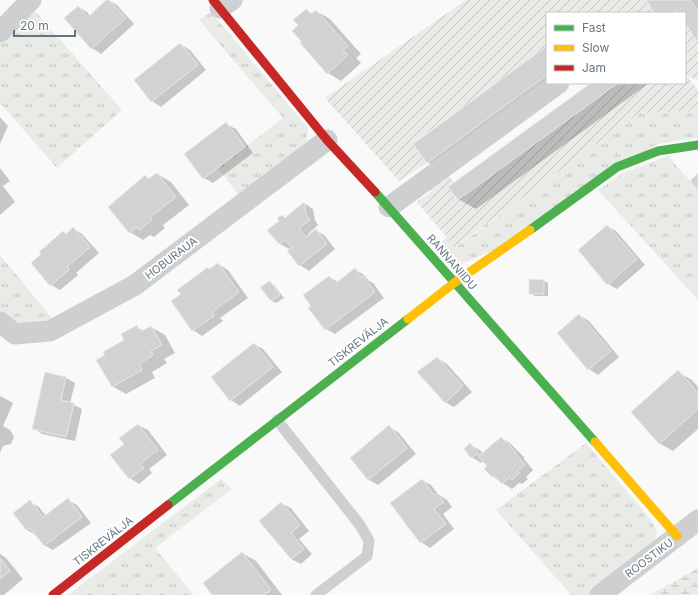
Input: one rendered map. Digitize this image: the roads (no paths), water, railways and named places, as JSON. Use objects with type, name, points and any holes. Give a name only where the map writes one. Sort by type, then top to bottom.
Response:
[{"type":"street","points":[[0,32],[31,0]]},
{"type":"street","name":"RANNANIIDU","points":[[222,3],[327,140],[389,207],[677,536]]},
{"type":"street","points":[[389,207],[558,84]]},
{"type":"street","name":"HOBURAUA","points":[[0,322],[15,334],[50,330],[135,285],[327,140]]},
{"type":"street","name":"TISKREVÄLJA","points":[[53,595],[454,282],[484,263],[617,168],[658,151],[698,145]]},
{"type":"street","name":"ROOSTIKU","points":[[600,595],[698,520]]},
{"type":"lane","points":[[277,420],[360,525],[369,541],[367,556],[316,595]]}]
